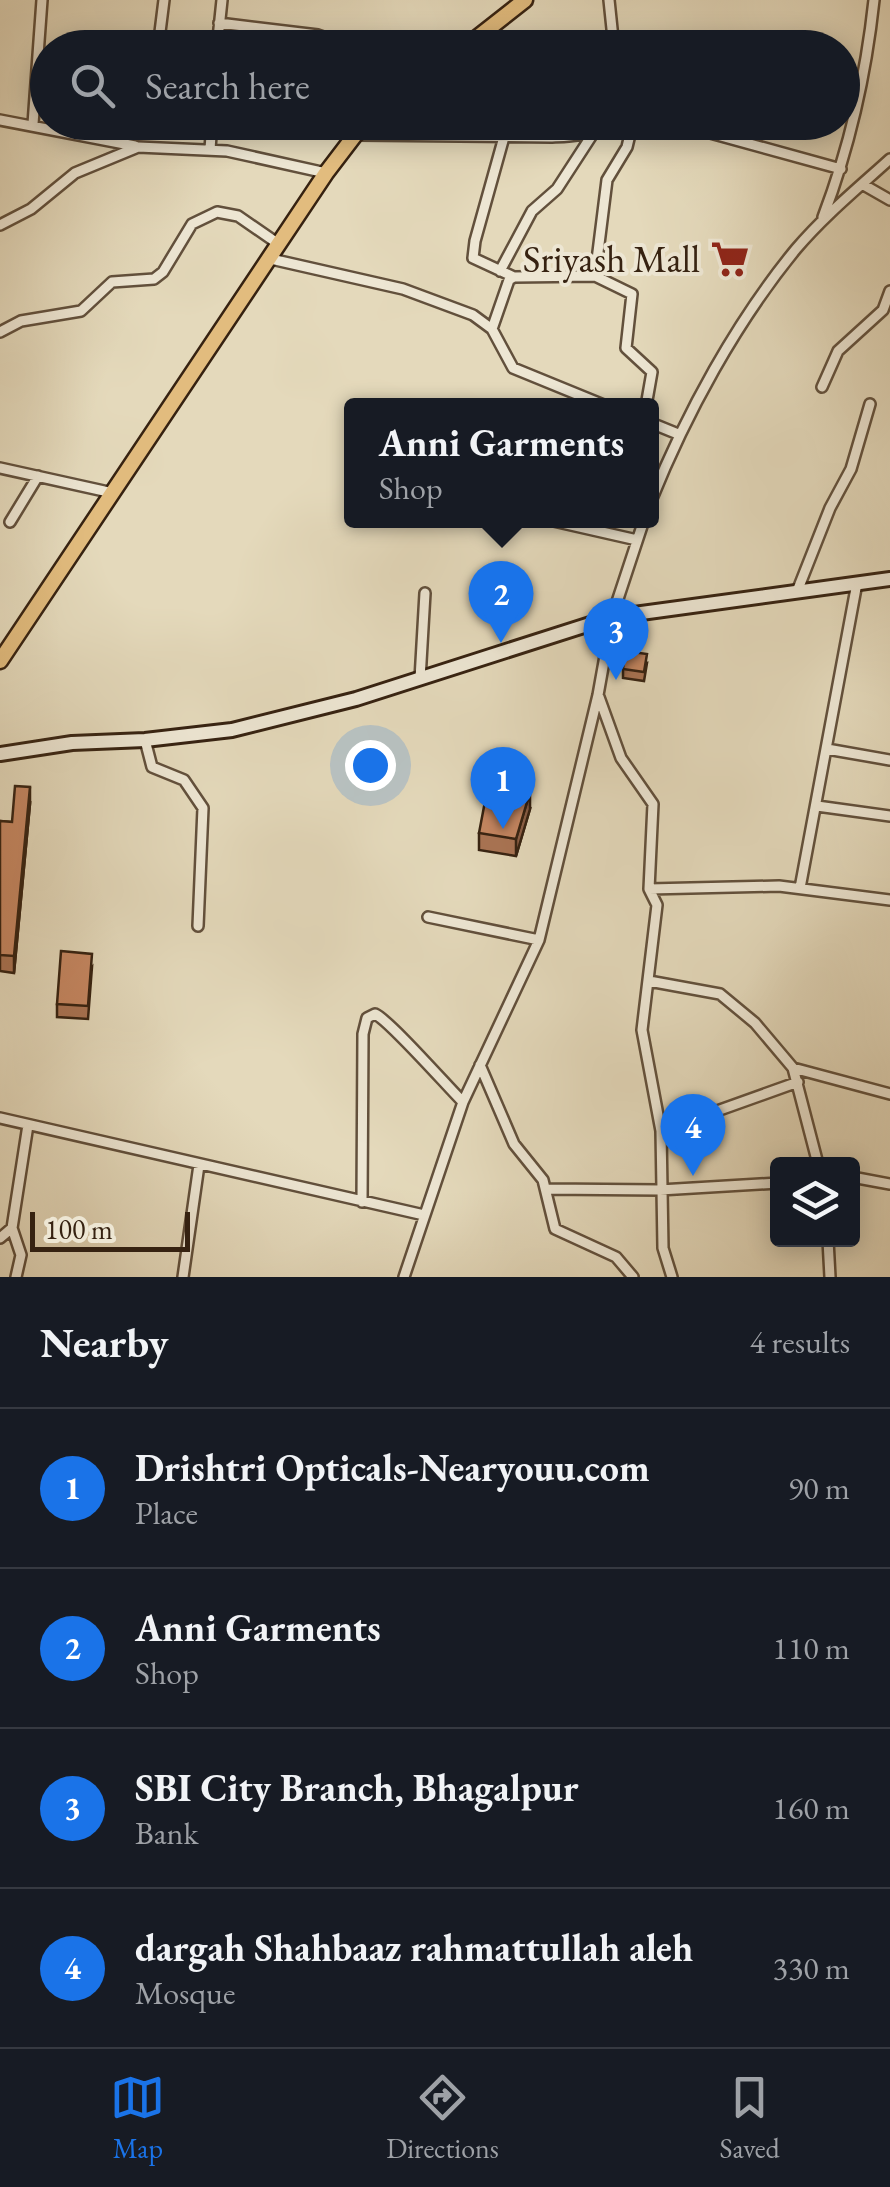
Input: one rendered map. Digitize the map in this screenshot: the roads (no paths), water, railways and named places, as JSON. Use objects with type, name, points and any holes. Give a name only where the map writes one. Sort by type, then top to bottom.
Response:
[{"type":"main road","points":[[487,30],[525,0]]},
{"type":"main road","points":[[0,661],[326,173],[353,140]]},
{"type":"main road","points":[[0,754],[232,730],[356,699],[612,617],[890,578]]},
{"type":"street","points":[[40,30],[42,0]]},
{"type":"street","points":[[160,30],[164,0]]},
{"type":"street","points":[[218,30],[222,0]]},
{"type":"street","points":[[609,0],[612,30]]},
{"type":"street","points":[[860,93],[874,0]]},
{"type":"street","points":[[219,23],[277,30]]},
{"type":"street","points":[[0,120],[30,124]]},
{"type":"street","points":[[106,140],[138,147],[256,156],[326,173]]},
{"type":"street","points":[[210,150],[211,140]]},
{"type":"street","points":[[503,140],[474,241],[473,258],[514,278],[595,276],[632,294],[626,348],[652,372],[647,398]]},
{"type":"street","points":[[500,271],[532,211],[556,188],[589,140]]},
{"type":"street","points":[[595,276],[608,180],[628,140]]},
{"type":"street","points":[[734,140],[841,170]]},
{"type":"street","points":[[822,220],[848,140]]},
{"type":"street","points":[[0,225],[30,210],[75,173],[138,147]]},
{"type":"street","points":[[659,481],[678,434],[768,286],[822,220],[890,159]]},
{"type":"street","points":[[862,184],[890,200]]},
{"type":"street","points":[[0,332],[21,321],[81,311],[112,282],[143,282],[160,276],[192,224],[217,212],[238,216],[280,246]]},
{"type":"street","points":[[271,259],[403,290],[472,315],[492,329],[514,368],[587,398]]},
{"type":"street","points":[[492,329],[514,278]]},
{"type":"street","points":[[822,387],[838,351],[884,310],[890,290]]},
{"type":"street","points":[[798,589],[830,508],[851,468],[870,404]]},
{"type":"street","points":[[659,426],[678,434]]},
{"type":"street","points":[[0,468],[113,493]]},
{"type":"street","points":[[10,522],[38,476]]},
{"type":"street","points":[[584,528],[637,540]]},
{"type":"street","points":[[404,1277],[463,1102],[538,940],[598,695],[612,617],[641,528]]},
{"type":"street","points":[[800,888],[857,583]]},
{"type":"street","points":[[420,678],[425,594]]},
{"type":"street","points":[[598,695],[622,758],[653,804],[649,889],[658,905],[642,1030],[661,1132],[662,1248],[672,1277]]},
{"type":"street","points":[[145,740],[152,767],[184,780],[204,808],[198,926]]},
{"type":"street","points":[[828,750],[890,760]]},
{"type":"street","points":[[817,806],[890,816]]},
{"type":"street","points":[[649,889],[800,888],[890,900]]},
{"type":"street","points":[[428,916],[538,940]]},
{"type":"street","points":[[650,981],[720,994],[755,1023],[793,1068],[816,1157]]},
{"type":"street","points":[[362,1202],[367,1018],[375,1014],[385,1018],[463,1102]]},
{"type":"street","points":[[480,1064],[514,1144],[546,1189],[555,1229],[604,1249],[634,1277]]},
{"type":"street","points":[[793,1068],[889,1091]]},
{"type":"street","points":[[661,1132],[798,1082]]},
{"type":"street","points":[[0,1118],[424,1216]]},
{"type":"street","points":[[16,1277],[21,1255],[12,1228],[28,1125]]},
{"type":"street","points":[[183,1277],[199,1165]]},
{"type":"street","points":[[860,1178],[890,1184]]},
{"type":"street","points":[[546,1189],[660,1190],[770,1183]]},
{"type":"street","points":[[0,1238],[12,1228]]},
{"type":"street","points":[[828,1247],[830,1277]]},
{"type":"place","name":"Sriyash Mall","points":[[730,259]]},
{"type":"place","name":"Anni Garments","points":[[501,643]]},
{"type":"place","name":"SBI City Branch, Bhagalpur","points":[[616,680]]},
{"type":"place","name":"Drishtri Opticals-Nearyouu.com","points":[[503,829]]},
{"type":"place","name":"dargah Shahbaaz rahmattullah aleh","points":[[693,1176]]}]
